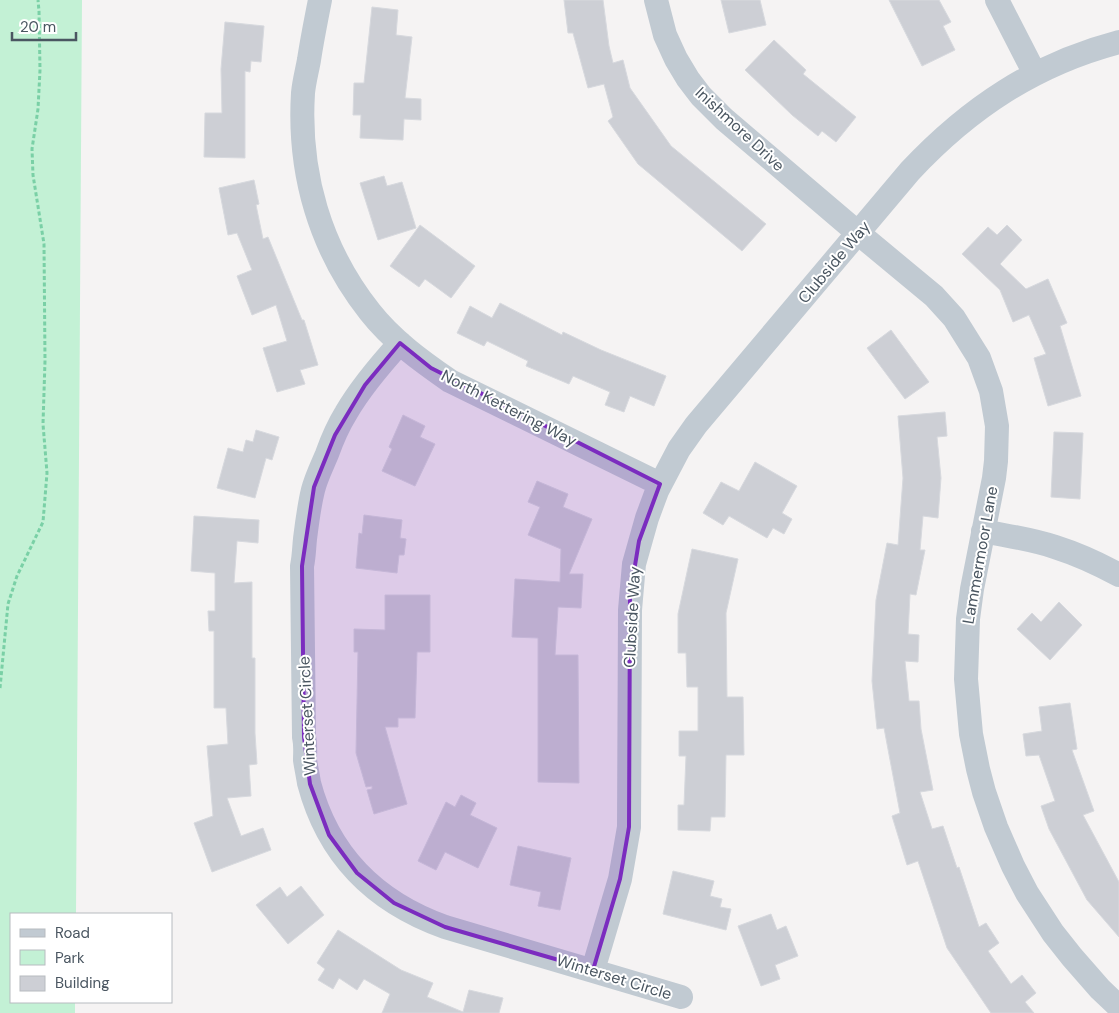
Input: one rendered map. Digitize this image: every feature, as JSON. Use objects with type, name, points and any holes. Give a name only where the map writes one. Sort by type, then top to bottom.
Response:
[{"type":"street","name":"North Kettering Way","points":[[320,0],[303,92],[302,131],[306,169],[318,217],[324,232],[344,273],[370,312],[400,343],[450,381],[660,484]]},
{"type":"street","name":"Inishmore Drive","points":[[656,0],[665,35],[676,59],[701,96],[724,119],[858,233]]},
{"type":"street","points":[[996,0],[1034,74]]},
{"type":"street","name":"Clubside Way","points":[[593,970],[620,879],[629,827],[630,596],[634,564],[639,541],[660,484],[679,449],[696,425],[910,171],[941,139],[982,106],[1034,74],[1069,59],[1119,42]]},
{"type":"street","name":"Lammermoor Lane","points":[[858,233],[940,302],[954,318],[979,358],[991,391],[997,426],[996,461],[968,610],[966,679],[971,734],[984,792],[1005,849],[1027,893],[1072,957],[1100,989],[1119,1007]]},
{"type":"street","name":"Winterset Circle","points":[[400,343],[375,371],[345,414],[314,487],[307,522],[302,566],[304,737],[306,745],[305,760],[317,806],[330,835],[357,873],[368,884],[394,903],[420,918],[681,997]]},
{"type":"street","points":[[983,531],[1031,540],[1055,547],[1082,556],[1119,575]]},
{"type":"path","points":[[0,688],[8,604],[17,576],[43,522],[47,473],[43,424],[45,361],[44,244],[33,175],[32,150],[38,109],[38,0]]},
{"type":"highlighted area","points":[[400,343],[431,368],[660,484],[639,541],[630,596],[629,827],[620,879],[593,970],[445,927],[394,903],[357,873],[329,835],[310,784],[304,737],[302,566],[314,487],[335,435],[365,385]]},
{"type":"green space","points":[[0,0],[82,0],[76,913],[10,913],[10,1003],[75,1003],[75,1013],[0,1013]]},
{"type":"building","points":[[564,0],[603,0],[613,63],[623,60],[630,88],[671,146],[766,224],[742,251],[638,164],[608,121],[613,117],[604,84],[588,88],[573,33],[568,33]]},
{"type":"building","points":[[721,0],[760,0],[766,25],[729,33]]},
{"type":"building","points":[[889,0],[939,0],[951,22],[943,26],[955,50],[922,66]]},
{"type":"building","points":[[372,7],[398,10],[396,35],[412,37],[405,98],[421,99],[421,120],[404,119],[403,140],[360,138],[361,115],[353,115],[354,83],[364,83]]},
{"type":"building","points":[[225,22],[264,26],[261,62],[251,61],[250,72],[245,71],[245,158],[204,157],[205,113],[222,113],[221,69]]},
{"type":"building","points":[[774,40],[806,70],[803,74],[856,117],[836,142],[822,131],[818,136],[792,115],[745,70]]},
{"type":"building","points":[[384,176],[387,186],[402,182],[416,228],[378,240],[360,183]]},
{"type":"building","points":[[254,180],[259,204],[256,205],[263,239],[268,237],[302,320],[304,320],[318,365],[300,370],[305,384],[277,392],[263,348],[287,341],[276,305],[252,315],[237,276],[252,270],[237,233],[228,235],[219,188]]},
{"type":"building","points":[[420,225],[475,266],[451,298],[425,279],[419,287],[390,266]]},
{"type":"building","points":[[1007,225],[1022,240],[1000,264],[1026,289],[1048,279],[1067,323],[1060,326],[1081,396],[1048,406],[1034,358],[1046,354],[1029,315],[1013,322],[1000,290],[962,254],[988,227],[997,235]]},
{"type":"building","points":[[500,303],[562,335],[563,332],[601,350],[666,376],[654,406],[630,396],[624,412],[605,405],[610,392],[573,376],[569,384],[526,366],[528,361],[487,341],[484,346],[457,333],[470,306],[492,318]]},
{"type":"building","points":[[891,330],[929,382],[905,399],[867,348]]},
{"type":"building","points":[[945,412],[947,436],[937,437],[941,478],[938,518],[923,516],[920,550],[925,550],[916,595],[910,594],[908,634],[919,635],[918,662],[905,661],[909,701],[919,701],[921,729],[933,790],[920,792],[932,829],[943,826],[979,927],[986,923],[999,943],[988,951],[1011,984],[1022,975],[1036,993],[1025,1002],[1034,1013],[991,1013],[947,948],[918,861],[907,865],[892,816],[900,813],[884,728],[877,729],[872,681],[876,600],[887,543],[898,545],[903,478],[898,416]]},
{"type":"building","points":[[403,415],[425,426],[420,437],[435,444],[415,486],[382,471],[392,449],[389,447]]},
{"type":"building","points":[[256,430],[279,437],[272,460],[266,458],[255,498],[217,488],[228,448],[243,452],[246,440],[253,442]]},
{"type":"building","points":[[1054,432],[1083,433],[1080,499],[1051,497]]},
{"type":"building","points":[[755,462],[797,486],[782,513],[792,519],[784,534],[773,528],[767,538],[729,516],[723,525],[703,513],[721,482],[739,491]]},
{"type":"building","points":[[537,481],[568,494],[563,507],[592,519],[569,574],[583,574],[581,608],[558,607],[555,655],[578,655],[579,783],[538,782],[538,638],[512,637],[515,579],[560,582],[561,549],[528,535],[540,507],[528,502]]},
{"type":"building","points":[[364,515],[402,520],[400,538],[406,539],[404,555],[399,555],[397,573],[356,568],[359,533],[362,534]]},
{"type":"building","points":[[194,516],[259,520],[258,543],[237,541],[234,583],[252,582],[252,658],[255,658],[257,764],[249,765],[251,796],[227,798],[241,836],[263,828],[271,850],[212,872],[194,823],[213,816],[207,746],[228,744],[226,708],[214,708],[214,631],[209,631],[208,611],[215,611],[215,573],[191,571]]},
{"type":"building","points":[[692,549],[738,559],[726,613],[727,697],[743,697],[744,755],[726,755],[725,817],[711,817],[710,831],[678,830],[678,805],[684,805],[686,756],[679,756],[679,731],[698,731],[698,687],[687,687],[686,653],[678,653],[678,614]]},
{"type":"building","points":[[385,595],[430,595],[430,652],[417,652],[415,718],[398,718],[398,727],[385,727],[407,804],[374,814],[367,790],[372,789],[372,786],[366,787],[356,753],[358,652],[354,652],[354,629],[385,630]]},
{"type":"building","points":[[1059,602],[1082,625],[1050,660],[1017,629],[1032,613],[1041,622]]},
{"type":"building","points":[[1070,703],[1077,749],[1072,750],[1094,811],[1083,815],[1119,882],[1119,937],[1087,900],[1049,829],[1041,806],[1055,801],[1039,755],[1026,756],[1023,734],[1042,731],[1039,707]]},
{"type":"building","points":[[461,795],[476,803],[470,815],[497,828],[478,868],[445,852],[436,870],[418,861],[446,802],[455,807]]},
{"type":"building","points":[[518,846],[571,858],[560,910],[538,906],[541,892],[510,885]]},
{"type":"building","points":[[673,871],[714,881],[710,896],[722,899],[720,907],[731,909],[726,930],[663,914]]},
{"type":"building","points":[[301,886],[324,915],[288,944],[256,905],[280,887],[287,897]]},
{"type":"building","points":[[771,914],[777,930],[786,926],[798,956],[775,965],[780,979],[761,986],[738,926]]},
{"type":"building","points":[[338,930],[401,970],[433,983],[427,997],[463,1012],[469,990],[503,998],[499,1013],[382,1013],[390,994],[364,979],[357,990],[339,978],[333,989],[318,980],[325,969],[317,963]]}]
